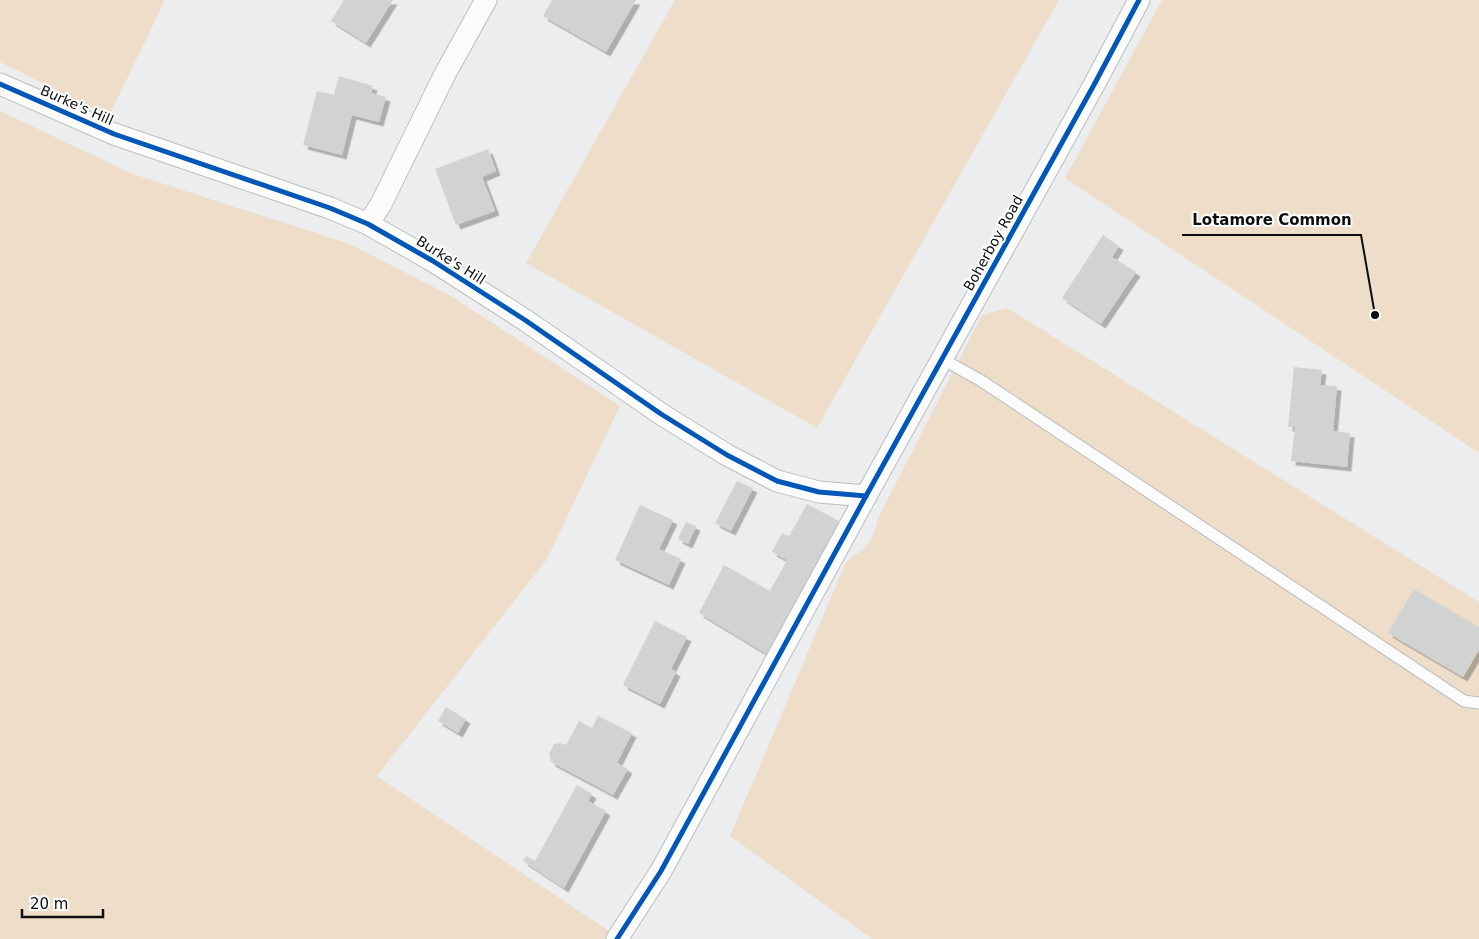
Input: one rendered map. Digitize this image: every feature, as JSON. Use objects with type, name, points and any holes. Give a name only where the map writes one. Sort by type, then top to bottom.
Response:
[{"type":"street","points":[[368,224],[381,204],[445,74],[486,0]]},
{"type":"street","name":"Boherboy Road","points":[[617,939],[661,870],[1139,0]]},
{"type":"street","name":"Burke's Hill","points":[[0,84],[114,134],[330,208],[368,224],[525,320],[661,414],[727,455],[778,481],[819,492],[866,496]]},
{"type":"lane","points":[[942,359],[980,380],[1464,701],[1479,703]]},
{"type":"shaded area","points":[[0,0],[165,0],[109,116],[0,62]]},
{"type":"shaded area","points":[[675,0],[1059,0],[817,428],[526,263]]},
{"type":"shaded area","points":[[1162,0],[1479,0],[1479,453],[1065,178]]},
{"type":"shaded area","points":[[0,111],[133,174],[350,244],[451,296],[620,406],[547,559],[377,776],[612,933],[608,939],[0,939]]},
{"type":"shaded area","points":[[1007,308],[1479,602],[1479,939],[872,939],[730,836],[846,562],[864,548],[871,539],[878,518],[982,315]]},
{"type":"building","points":[[344,0],[393,0],[366,43],[331,21]]},
{"type":"building","points":[[552,0],[636,0],[606,52],[543,16]]},
{"type":"building","points":[[339,76],[373,86],[371,93],[386,97],[379,122],[352,115],[342,155],[303,145],[317,91],[334,95]]},
{"type":"building","points":[[488,149],[496,171],[482,177],[495,211],[456,225],[435,169]]},
{"type":"building","points":[[1103,235],[1119,246],[1112,257],[1136,272],[1101,324],[1062,298]]},
{"type":"building","points":[[1294,367],[1322,370],[1320,385],[1337,386],[1333,431],[1350,433],[1347,467],[1291,461],[1295,427],[1288,427]]},
{"type":"building","points":[[737,481],[753,488],[731,531],[715,523]]},
{"type":"building","points":[[807,504],[839,521],[767,654],[699,613],[724,565],[770,591],[787,560],[772,552],[782,533],[789,536]]},
{"type":"building","points":[[640,505],[673,520],[659,549],[681,559],[669,585],[615,560]]},
{"type":"building","points":[[686,522],[696,526],[688,544],[678,539]]},
{"type":"building","points":[[1414,589],[1479,627],[1479,650],[1463,677],[1388,633]]},
{"type":"building","points":[[655,621],[687,637],[671,669],[676,672],[660,704],[623,685]]},
{"type":"building","points":[[446,707],[466,719],[458,733],[438,721]]},
{"type":"building","points":[[598,716],[632,733],[617,763],[628,769],[613,795],[551,762],[549,754],[554,744],[561,743],[566,745],[579,721],[592,728]]},
{"type":"building","points":[[577,785],[592,794],[588,801],[606,811],[564,888],[523,861],[526,856],[535,861]]},
{"type":"cycle path","points":[[617,939],[661,871],[1139,0]]},
{"type":"cycle path","points":[[0,84],[114,134],[330,208],[368,224],[433,261],[525,320],[661,414],[727,455],[777,481],[819,492],[866,496]]},
{"type":"place","name":"Lotamore Common","points":[[1375,315]]}]
